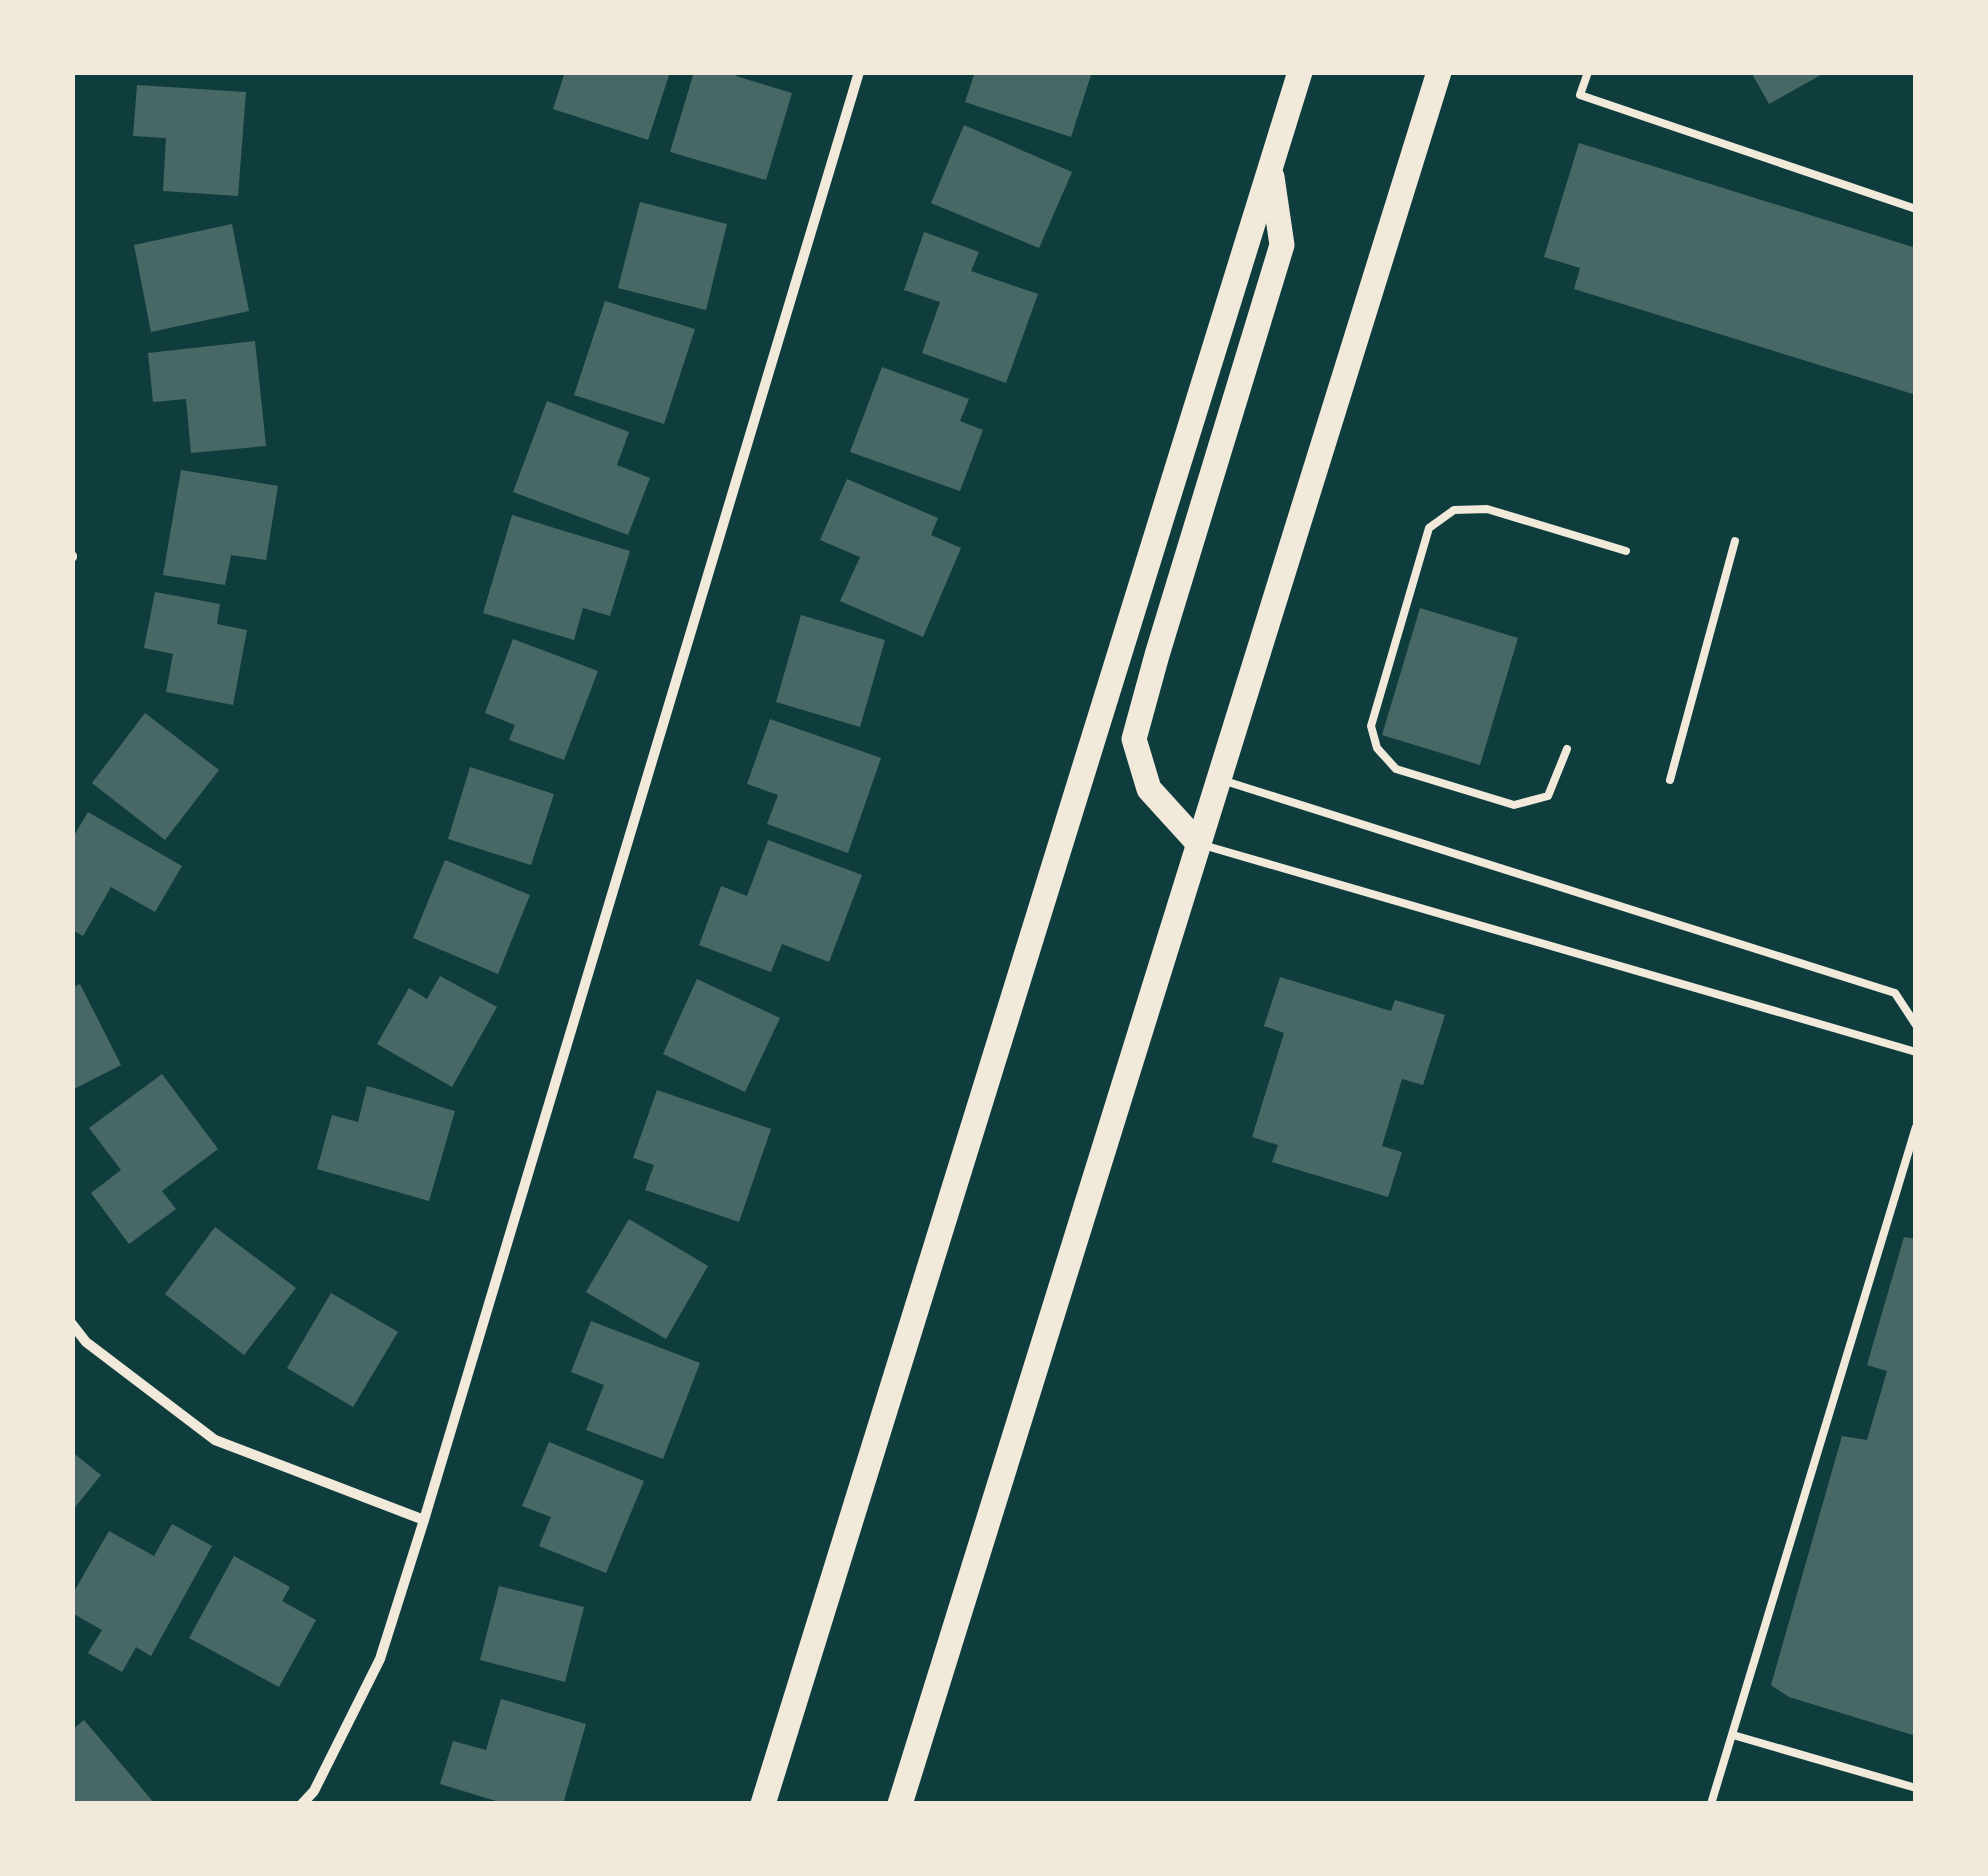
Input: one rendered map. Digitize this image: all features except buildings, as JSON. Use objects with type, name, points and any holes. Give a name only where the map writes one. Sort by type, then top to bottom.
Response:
[{"type":"main road","points":[[763,1804],[1300,72]]},
{"type":"main road","points":[[900,1804],[1439,72]]},
{"type":"main road","points":[[1199,844],[1148,789],[1134,739],[1156,655],[1282,245],[1271,167]]},
{"type":"street","points":[[302,1804],[314,1791],[380,1659],[859,72]]},
{"type":"street","points":[[72,1324],[86,1342],[215,1440],[424,1520]]},
{"type":"lane","points":[[1588,72],[1580,95],[1916,209]]},
{"type":"lane","points":[[1566,749],[1548,796],[1514,804],[1396,769],[1377,748],[1371,726],[1429,528],[1454,510],[1487,509],[1626,551]]},
{"type":"lane","points":[[1670,780],[1734,541]]},
{"type":"lane","points":[[1218,779],[1894,993],[1916,1025]]},
{"type":"lane","points":[[1199,844],[1916,1052]]},
{"type":"lane","points":[[1711,1804],[1916,1128]]},
{"type":"lane","points":[[1733,1735],[1916,1788]]}]
